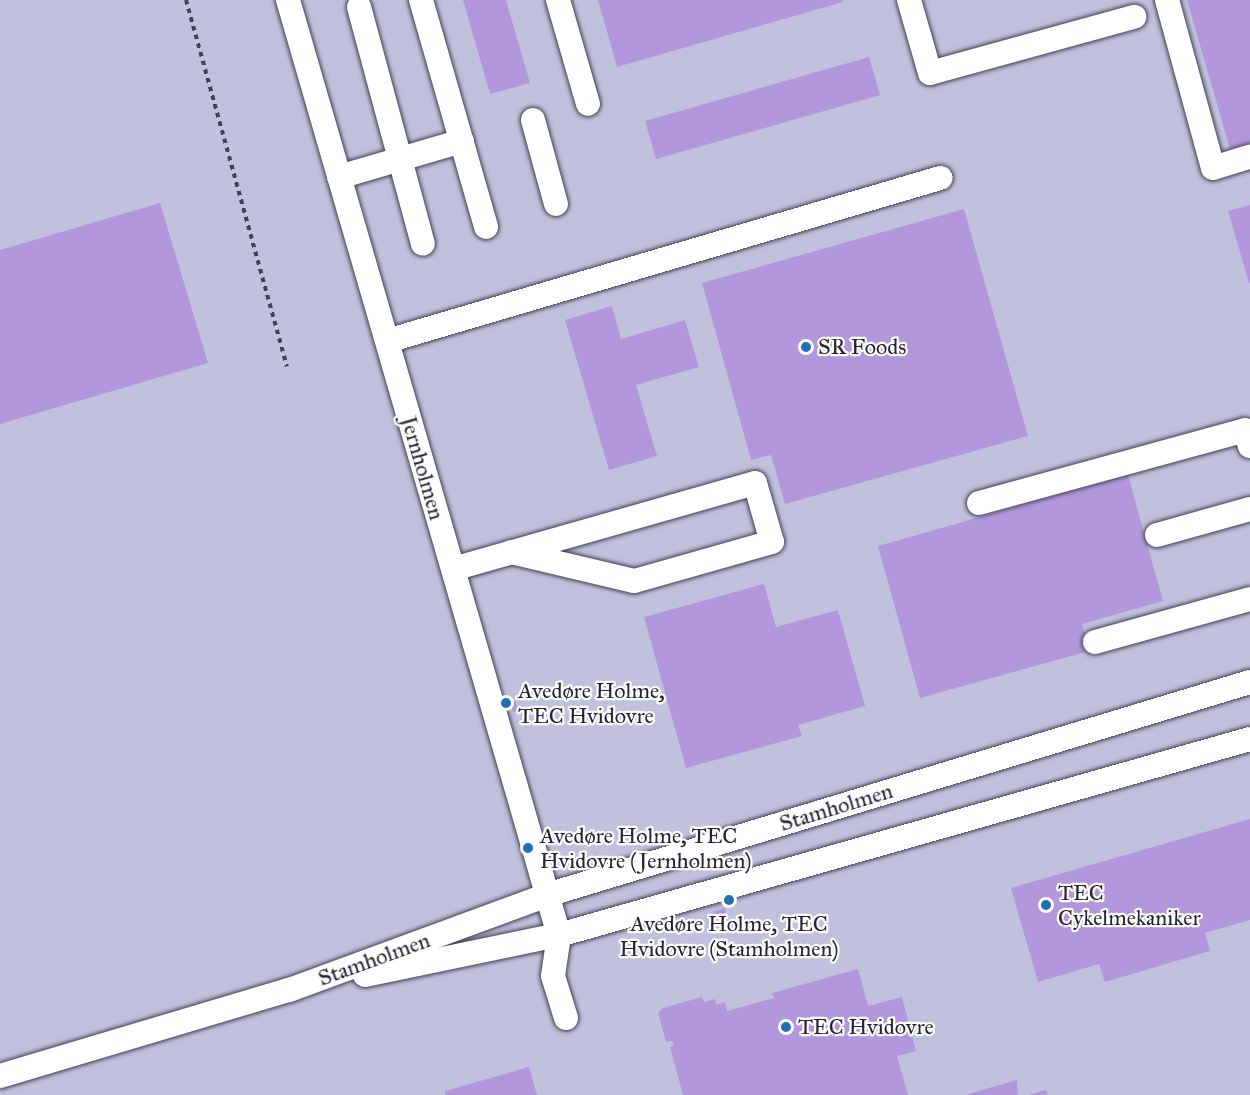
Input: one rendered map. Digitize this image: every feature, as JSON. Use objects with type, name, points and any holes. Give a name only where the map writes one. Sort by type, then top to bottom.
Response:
[{"type":"street","name":"Jernholmen","points":[[288,0],[559,935]]},
{"type":"street","points":[[421,0],[486,227]]},
{"type":"street","points":[[558,0],[588,104]]},
{"type":"street","points":[[909,0],[930,73],[1134,17]]},
{"type":"street","points":[[1167,0],[1213,168],[1250,158]]},
{"type":"street","points":[[359,7],[423,244]]},
{"type":"street","points":[[533,120],[556,204]]},
{"type":"street","points":[[339,177],[462,141]]},
{"type":"street","points":[[387,341],[940,178]]},
{"type":"street","points":[[979,503],[1245,430],[1250,446]]},
{"type":"street","points":[[453,569],[511,552],[755,483],[772,542],[634,581],[511,552]]},
{"type":"street","points":[[1157,535],[1250,509]]},
{"type":"street","points":[[1095,642],[1250,599]]},
{"type":"street","name":"Stamholmen","points":[[0,1076],[289,990],[547,895],[1250,682]]},
{"type":"street","name":"Stamholmen","points":[[289,990],[559,935],[1250,739]]},
{"type":"street","points":[[559,935],[553,976],[566,1018]]},
{"type":"path","points":[[186,0],[287,366]]},
{"type":"shaded area","points":[[0,0],[1250,0],[1250,1095],[0,1095]]},
{"type":"building","points":[[463,0],[506,0],[530,83],[490,94]]},
{"type":"building","points":[[598,0],[843,0],[843,2],[617,67]]},
{"type":"building","points":[[1187,0],[1250,0],[1250,143],[1230,149]]},
{"type":"building","points":[[869,57],[880,95],[656,159],[645,121]]},
{"type":"building","points":[[160,203],[208,363],[0,424],[0,250]]},
{"type":"building","points":[[1250,205],[1250,283],[1249,283],[1228,211]]},
{"type":"building","points":[[964,209],[1028,436],[785,504],[771,455],[751,460],[702,283]]},
{"type":"building","points":[[612,306],[621,339],[685,320],[699,367],[636,385],[657,456],[609,470],[565,320]]},
{"type":"building","points":[[1128,475],[1163,601],[1082,624],[1089,651],[920,698],[878,546]]},
{"type":"building","points":[[764,584],[776,627],[838,610],[865,706],[798,725],[802,736],[686,768],[644,617]]},
{"type":"building","points":[[516,701],[518,711],[513,712],[510,703]]},
{"type":"building","points":[[1250,819],[1250,920],[1205,933],[1210,951],[1105,982],[1099,964],[1038,982],[1011,888]]},
{"type":"building","points":[[725,908],[726,913],[714,917],[713,912]]},
{"type":"building","name":"TEC Hvidovre","points":[[858,969],[868,1006],[902,997],[916,1051],[897,1056],[908,1095],[683,1095],[670,1047],[674,1046],[672,1041],[666,1042],[658,1013],[663,1008],[702,997],[704,1002],[715,999],[716,1005],[725,1002],[727,1011],[774,998],[772,993]]},
{"type":"building","points":[[529,1067],[537,1095],[445,1095],[445,1091]]},
{"type":"building","name":"TEC Hvidovre","points":[[1017,1080],[1018,1095],[968,1095],[968,1094]]},
{"type":"building","points":[[1046,1090],[1048,1095],[1031,1095],[1031,1094]]},
{"type":"place","name":"SR Foods","points":[[806,347]]},
{"type":"place","name":"Avedøre Holme, TEC Hvidovre","points":[[506,703]]},
{"type":"place","name":"Avedøre Holme, TEC Hvidovre (Jernholmen)","points":[[528,848]]},
{"type":"place","name":"Avedøre Holme, TEC Hvidovre (Stamholmen)","points":[[729,900]]},
{"type":"place","name":"TEC Cykelmekaniker","points":[[1046,905]]},
{"type":"place","name":"TEC Hvidovre","points":[[786,1027]]}]
